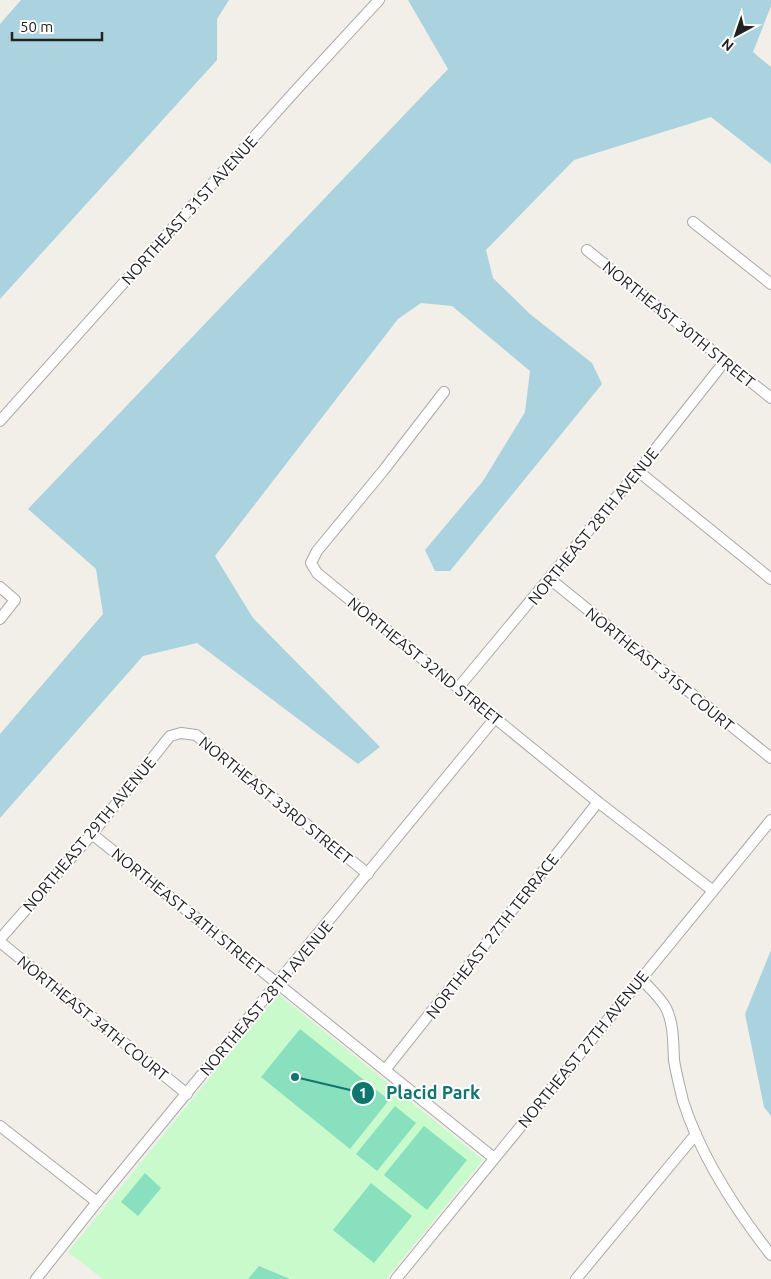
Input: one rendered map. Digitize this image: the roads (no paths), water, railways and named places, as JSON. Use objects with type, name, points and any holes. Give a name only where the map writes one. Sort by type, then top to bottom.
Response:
[{"type":"street","name":"NORTHEAST 31ST AVENUE","points":[[0,421],[379,0]]},
{"type":"street","points":[[693,222],[771,284]]},
{"type":"street","name":"NORTHEAST 30TH STREET","points":[[587,250],[771,398]]},
{"type":"street","name":"NORTHEAST 28TH AVENUE","points":[[458,688],[550,579],[725,361]]},
{"type":"street","name":"NORTHEAST 32ND STREET","points":[[444,392],[383,471],[317,551],[311,563],[317,573],[458,688],[496,717],[598,802],[712,890]]},
{"type":"street","points":[[638,471],[771,579]]},
{"type":"street","name":"NORTHEAST 31ST COURT","points":[[550,579],[771,758]]},
{"type":"street","points":[[0,588],[15,600],[0,619]]},
{"type":"street","name":"NORTHEAST 28TH AVENUE","points":[[36,1279],[97,1202],[496,717]]},
{"type":"street","name":"NORTHEAST 33RD STREET","points":[[181,733],[196,735],[368,874]]},
{"type":"street","name":"NORTHEAST 29TH AVENUE","points":[[0,940],[92,834],[170,736],[181,733]]},
{"type":"street","name":"NORTHEAST 27TH TERRACE","points":[[385,1070],[598,802]]},
{"type":"street","name":"NORTHEAST 27TH AVENUE","points":[[396,1279],[771,820]]},
{"type":"street","name":"NORTHEAST 34TH STREET","points":[[92,834],[494,1158]]},
{"type":"street","name":"NORTHEAST 34TH COURT","points":[[0,940],[187,1094]]},
{"type":"street","points":[[642,978],[666,1008],[673,1030],[674,1062],[683,1100],[696,1134],[710,1164],[747,1225],[771,1255]]},
{"type":"street","points":[[0,1126],[97,1202]]},
{"type":"street","points":[[576,1279],[696,1134]]},
{"type":"water","points":[[21,0],[229,0],[217,19],[217,60],[0,299],[0,24]]},
{"type":"water","points":[[408,0],[771,0],[771,6],[753,52],[771,67],[771,164],[711,117],[574,160],[486,250],[493,278],[530,314],[592,363],[602,384],[450,571],[435,571],[425,550],[483,481],[525,412],[530,371],[452,306],[421,303],[398,319],[215,556],[253,618],[380,747],[358,764],[197,643],[143,656],[0,818],[0,734],[103,614],[96,569],[28,509],[448,69]]},
{"type":"water","points":[[771,950],[771,1116],[764,1107],[745,1014]]},
{"type":"place","name":"Placid Park","points":[[295,1077]]}]
